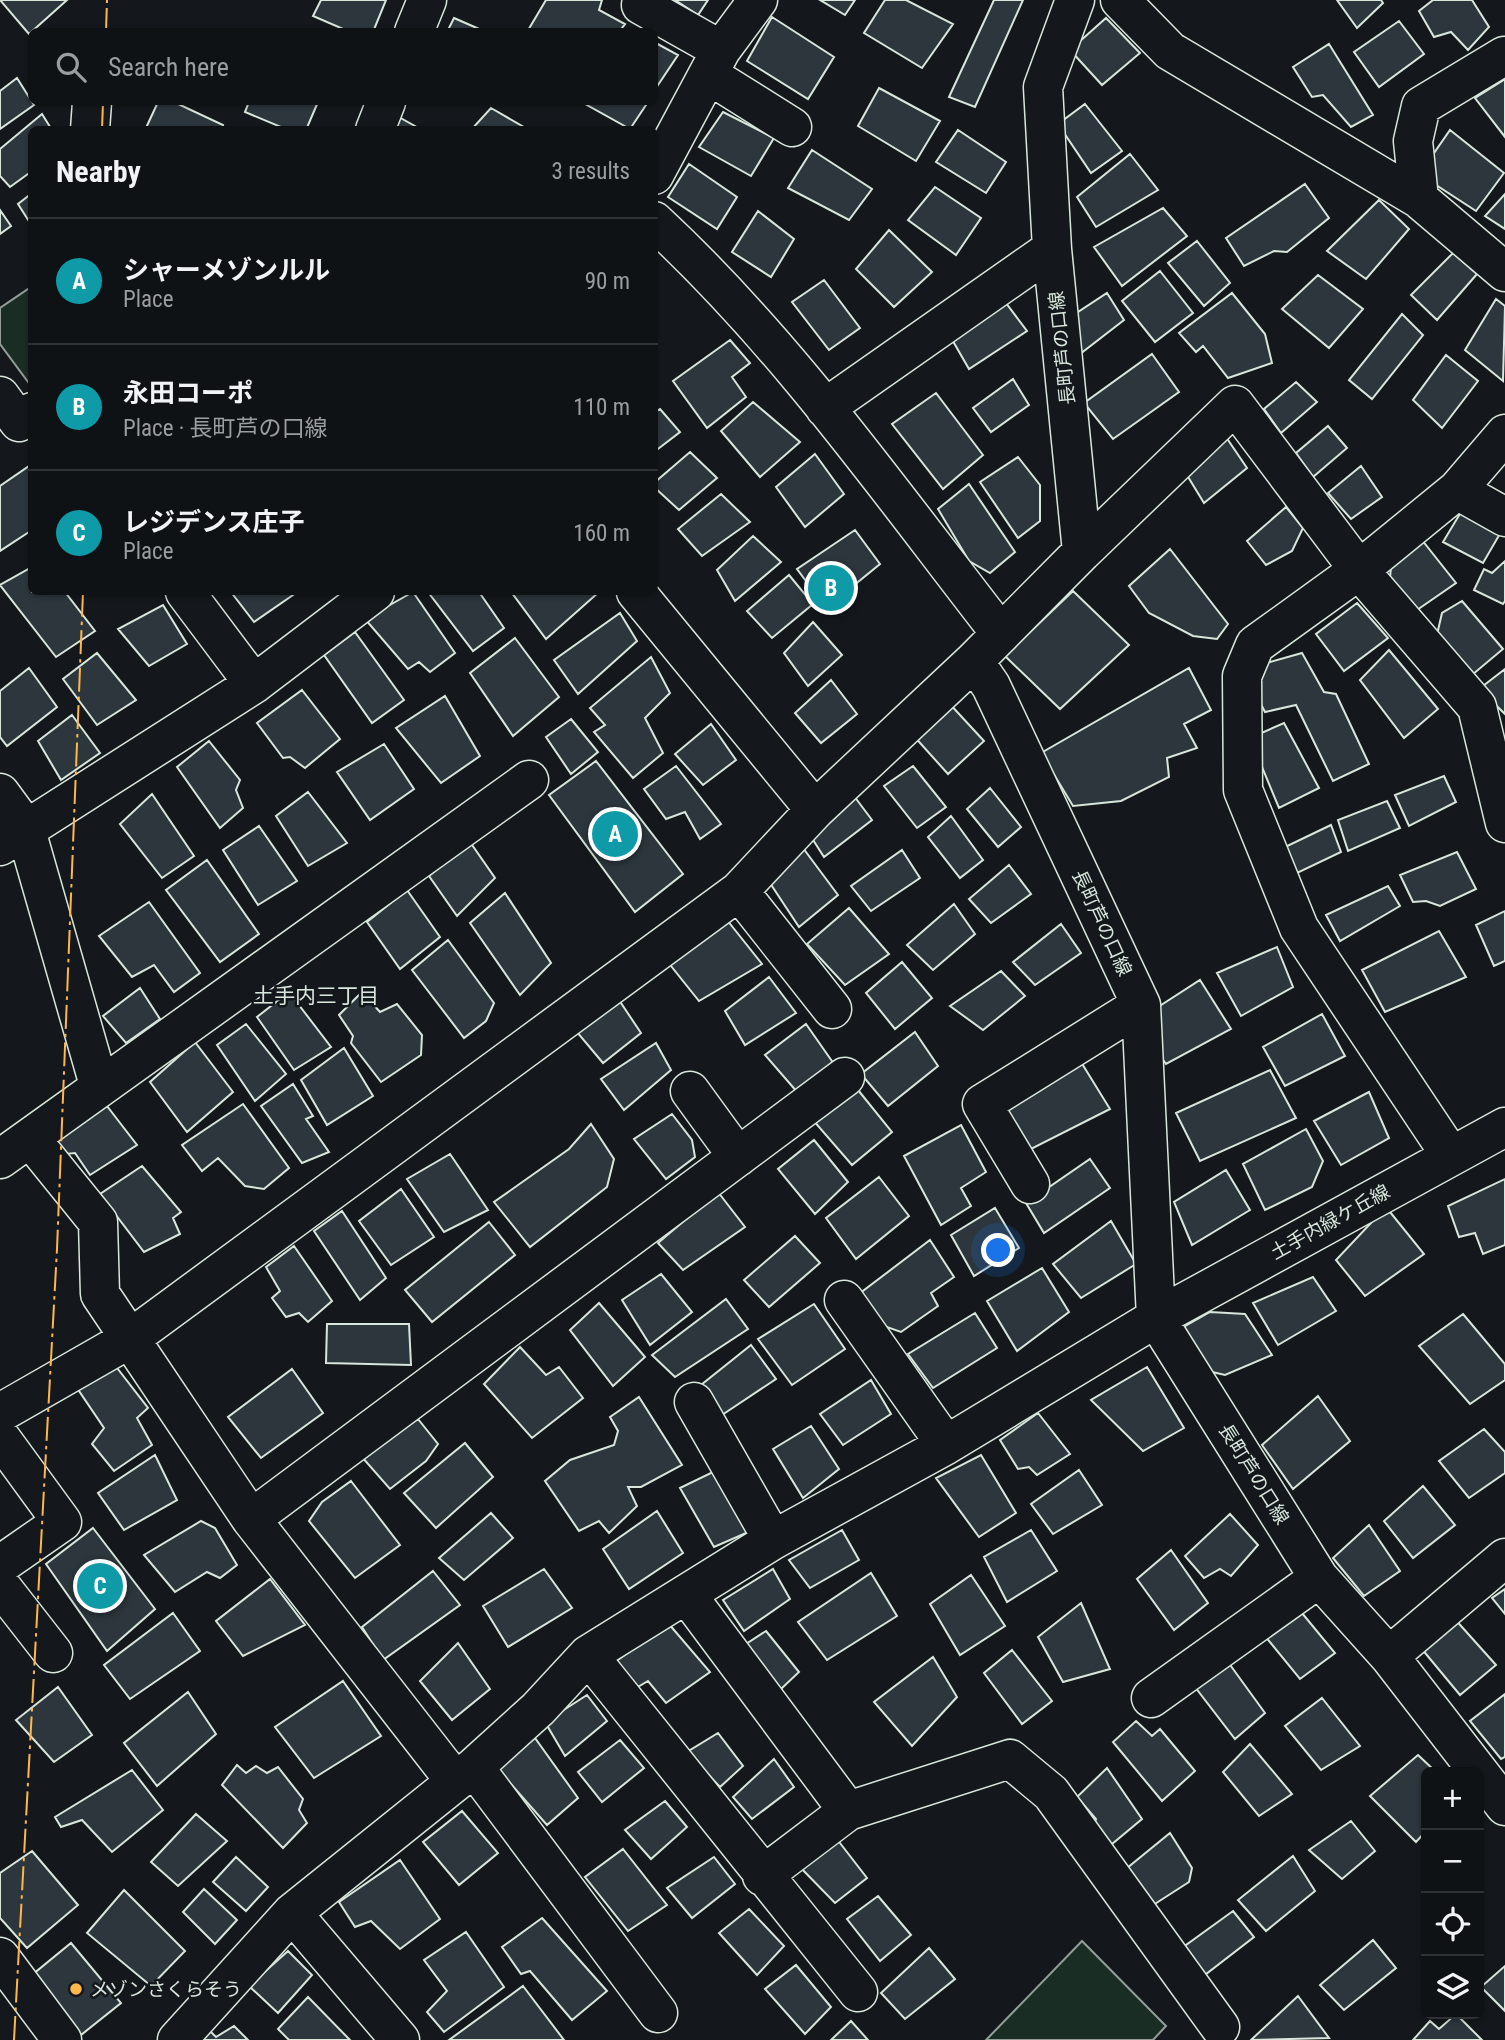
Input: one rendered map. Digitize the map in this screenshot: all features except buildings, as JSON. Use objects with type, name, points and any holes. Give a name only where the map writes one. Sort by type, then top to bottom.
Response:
[{"type":"street","points":[[416,28],[426,0]]},
{"type":"street","points":[[658,168],[715,63],[758,0]]},
{"type":"street","name":"長町芦の口線","points":[[1075,0],[1043,87],[1052,249],[1082,552]]},
{"type":"street","points":[[1120,0],[1170,51],[1419,199],[1505,272]]},
{"type":"street","points":[[641,5],[792,127]]},
{"type":"street","points":[[1419,199],[1413,141],[1421,106],[1504,56]]},
{"type":"street","points":[[90,126],[92,105]]},
{"type":"street","points":[[377,126],[385,105]]},
{"type":"street","points":[[658,225],[702,265],[825,408],[1001,634]]},
{"type":"street","points":[[825,408],[1052,249]]},
{"type":"street","points":[[0,396],[19,422],[28,415]]},
{"type":"street","points":[[0,1413],[131,1339],[739,891],[815,810],[974,661],[1082,552],[1236,405],[1359,570],[1478,706],[1505,823]]},
{"type":"street","points":[[1451,1156],[1299,928],[1243,790],[1242,676],[1255,645],[1359,570],[1457,490],[1505,435]]},
{"type":"street","points":[[1457,490],[1505,517]]},
{"type":"street","points":[[187,595],[254,684]]},
{"type":"street","points":[[13,836],[254,684],[370,595]]},
{"type":"street","points":[[638,595],[815,810]]},
{"type":"street","name":"長町芦の口線","points":[[974,661],[991,686],[1141,1004],[1156,1318],[1319,1578],[1389,1656],[1505,1806]]},
{"type":"street","points":[[529,780],[99,1085],[15,1149],[98,1222],[100,1294],[251,1519],[658,2012]]},
{"type":"street","points":[[0,793],[99,1085]]},
{"type":"street","points":[[739,891],[832,1009]]},
{"type":"street","points":[[1030,1184],[982,1104],[1141,1004]]},
{"type":"street","points":[[251,1519],[845,1077]]},
{"type":"street","points":[[690,1091],[738,1157]]},
{"type":"street","name":"土手内緑ケ丘線","points":[[177,2040],[292,1913],[464,1774],[538,1709],[588,1655],[773,1540],[946,1445],[1156,1318],[1505,1127]]},
{"type":"street","points":[[844,1300],[946,1445]]},
{"type":"street","points":[[694,1402],[773,1540]]},
{"type":"street","points":[[0,1437],[62,1522],[0,1565]]},
{"type":"street","points":[[1389,1656],[1505,1558]]},
{"type":"street","points":[[1151,1698],[1319,1578]]},
{"type":"street","points":[[0,1586],[53,1653]]},
{"type":"street","points":[[687,1595],[848,1811]]},
{"type":"street","points":[[588,1655],[762,1876],[858,1992]]},
{"type":"street","points":[[762,1876],[848,1811],[1010,1759],[1051,1793],[1220,2027]]},
{"type":"street","points":[[292,1913],[400,2040]]},
{"type":"street","points":[[0,1957],[62,2040]]},
{"type":"green space","points":[[28,289],[28,382],[0,344],[0,308]]},
{"type":"green space","points":[[1082,1941],[1166,2026],[1153,2040],[986,2040]]},
{"type":"power","points":[[106,28],[107,0]]},
{"type":"power","points":[[102,126],[103,105]]},
{"type":"power","points":[[14,2040],[57,1249],[83,595]]},
{"type":"place","name":"永田コーポ","points":[[831,588]]},
{"type":"place","name":"シャーメゾンルル","points":[[615,834]]},
{"type":"place","name":"レジデンス庄子","points":[[100,1586]]},
{"type":"place","name":"メゾンさくらそう","points":[[76,1989]]},
{"type":"district","name":"土手内三丁目","points":[[316,996]]}]
